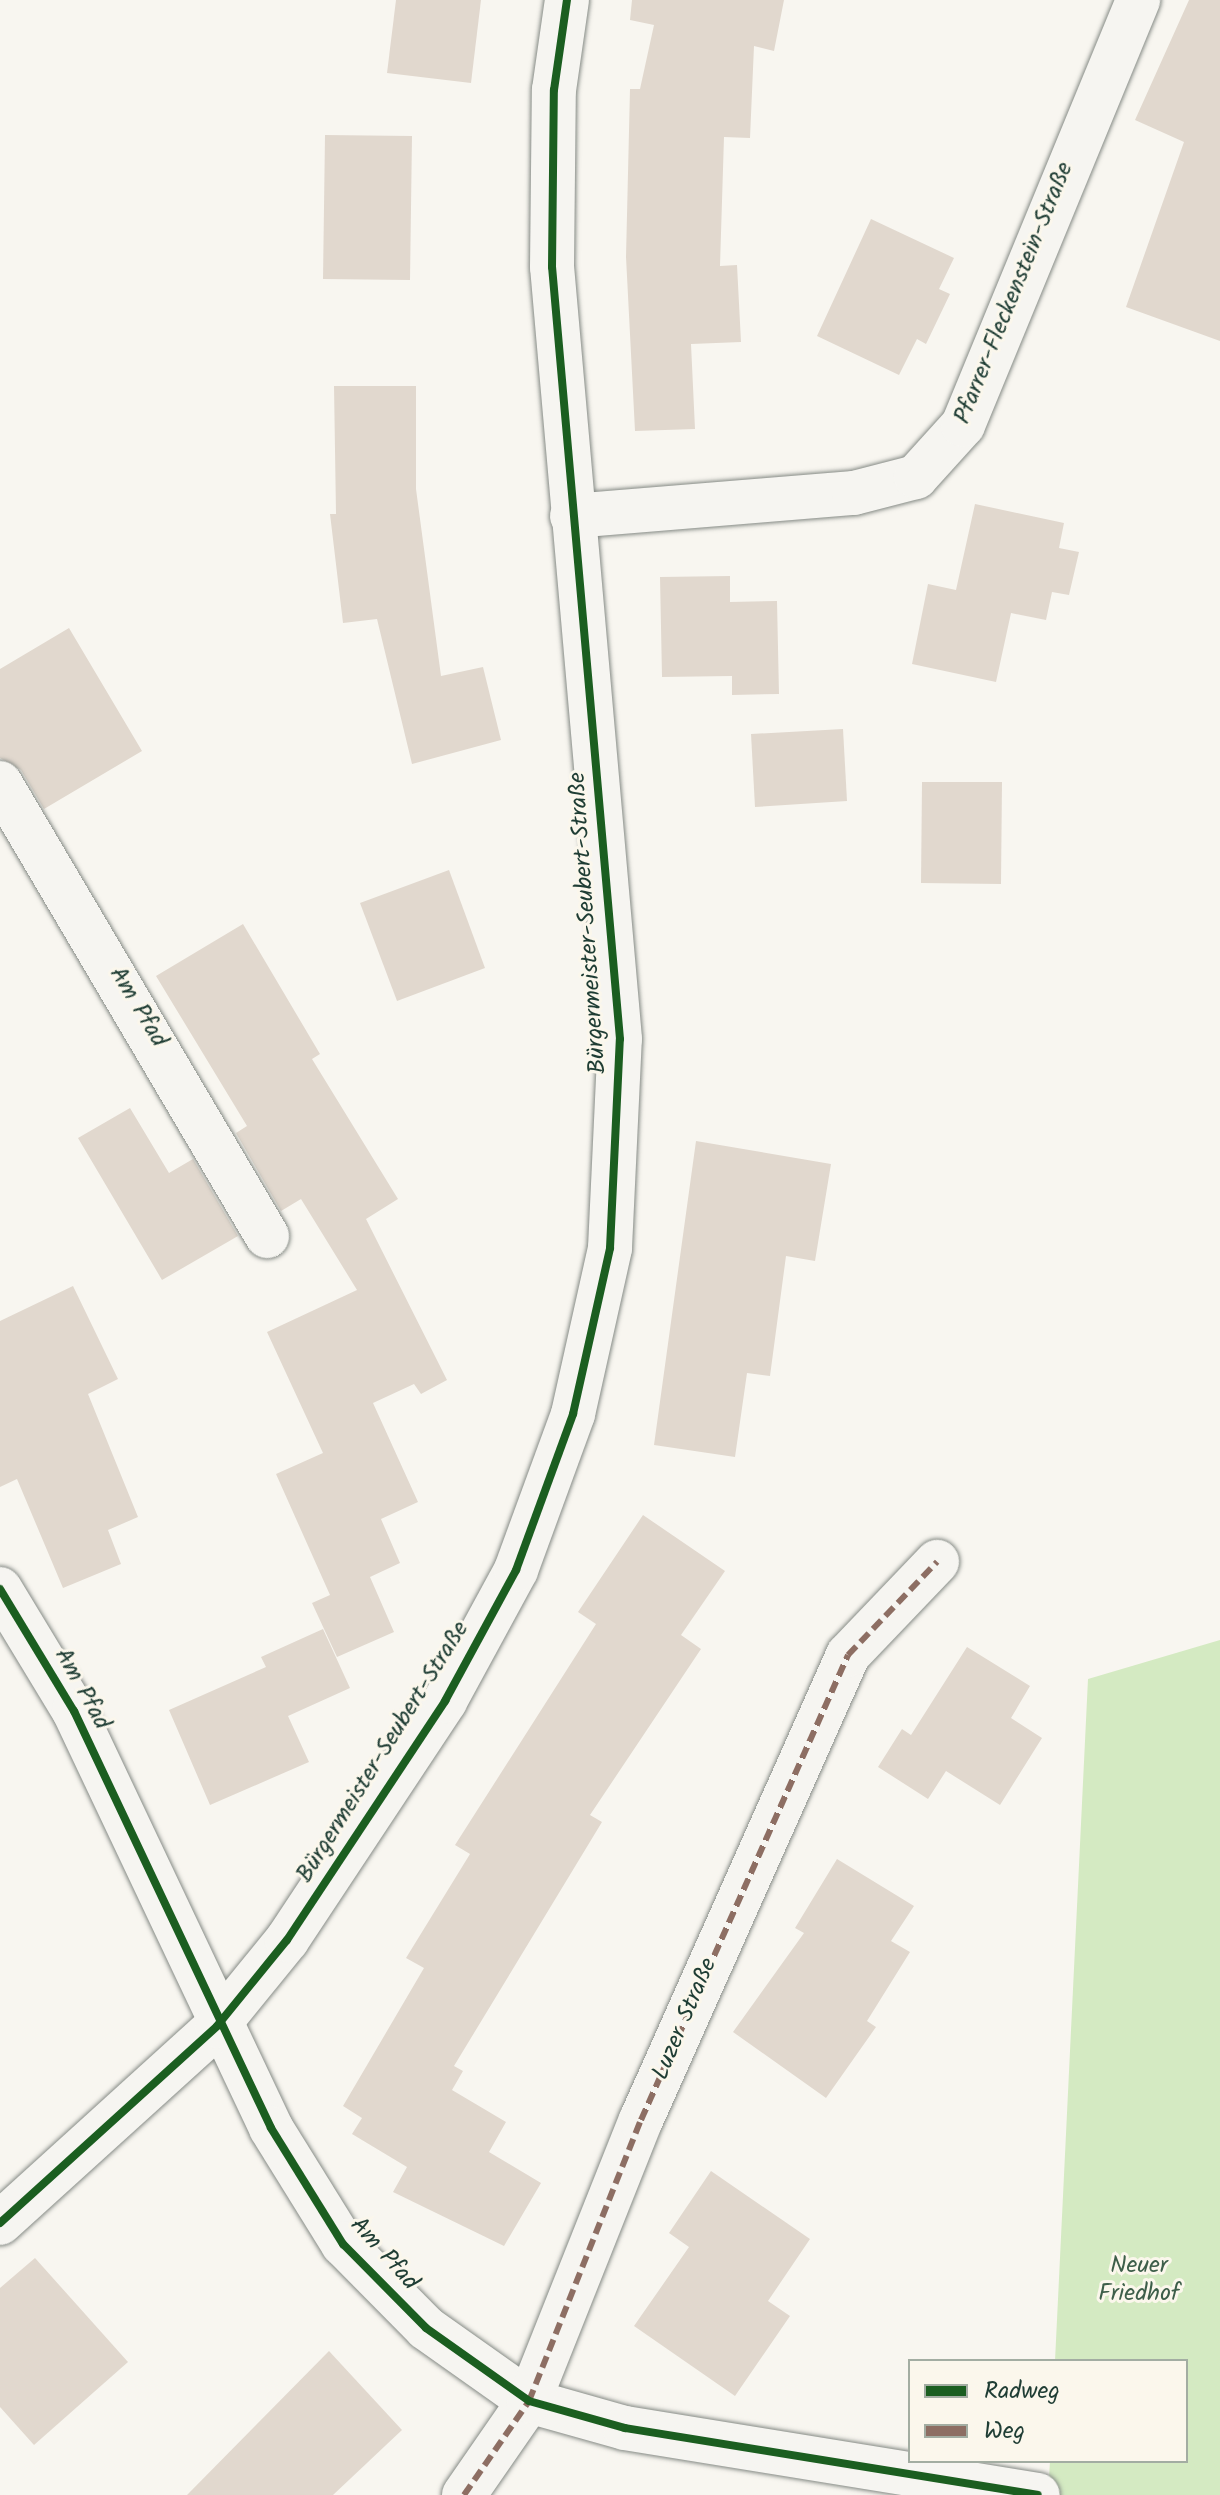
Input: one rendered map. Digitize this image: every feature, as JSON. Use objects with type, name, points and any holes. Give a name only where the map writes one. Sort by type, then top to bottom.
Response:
[{"type":"street","name":"Bürgermeister-Seubert-Straße","points":[[0,2223],[217,2026],[287,1940],[445,1701],[516,1570],[573,1414],[610,1248],[620,1039],[552,267],[554,90],[567,0]]},
{"type":"street","name":"Pfarrer-Fleckenstein-Straße","points":[[572,516],[854,493],[916,477],[963,425],[1138,0]]},
{"type":"street","name":"Am Pfad","points":[[0,783],[267,1236]]},
{"type":"street","name":"Luzer Straße","points":[[464,2495],[529,2401],[641,2120],[848,1655],[937,1562]]},
{"type":"street","name":"Am Pfad","points":[[0,1589],[115,1794],[170,1905],[217,2026],[343,2244],[426,2328],[529,2401],[625,2428],[1038,2495]]},
{"type":"green space","name":"Neuer Friedhof","points":[[1220,1640],[1220,2495],[1048,2495],[1050,2463],[1188,2463],[1188,2359],[1055,2359],[1088,1679]]},
{"type":"building","points":[[396,0],[481,0],[471,83],[387,73]]},
{"type":"building","points":[[632,0],[784,0],[774,51],[754,46],[750,138],[724,137],[720,266],[737,265],[741,342],[691,344],[695,429],[635,431],[626,257],[630,89],[640,89],[654,25],[630,20]]},
{"type":"building","points":[[1189,0],[1220,0],[1220,341],[1126,307],[1184,142],[1135,120]]},
{"type":"building","points":[[325,135],[412,136],[410,280],[323,279]]},
{"type":"building","points":[[871,219],[954,258],[939,289],[950,294],[926,344],[917,339],[899,375],[817,336]]},
{"type":"building","points":[[334,386],[416,386],[416,489],[441,676],[483,667],[501,740],[412,764],[377,619],[343,623],[330,514],[336,514]]},
{"type":"building","points":[[975,504],[1064,523],[1059,548],[1079,552],[1069,595],[1052,592],[1046,620],[1011,613],[996,682],[912,664],[928,584],[956,590]]},
{"type":"building","points":[[730,576],[730,602],[777,601],[779,694],[732,695],[732,676],[662,677],[660,577]]},
{"type":"building","points":[[69,628],[142,751],[44,809],[21,770],[0,758],[0,669]]},
{"type":"building","points":[[843,729],[847,801],[755,807],[751,734]]},
{"type":"building","points":[[922,782],[1002,782],[1001,884],[921,883]]},
{"type":"building","points":[[449,870],[485,968],[397,1001],[360,903]]},
{"type":"building","points":[[243,924],[320,1054],[312,1059],[398,1199],[366,1219],[447,1380],[421,1394],[414,1384],[373,1403],[418,1502],[381,1519],[400,1563],[370,1577],[394,1632],[337,1657],[312,1603],[330,1595],[276,1474],[323,1453],[267,1332],[357,1290],[301,1199],[281,1211],[236,1133],[247,1126],[156,976]]},
{"type":"building","points":[[130,1108],[169,1173],[193,1159],[238,1236],[162,1280],[78,1138]]},
{"type":"building","points":[[696,1141],[831,1164],[815,1261],[786,1256],[770,1376],[747,1373],[735,1457],[654,1445]]},
{"type":"building","points":[[73,1286],[118,1379],[88,1394],[138,1517],[108,1530],[121,1564],[63,1588],[17,1479],[0,1487],[0,1321]]},
{"type":"building","points":[[643,1515],[725,1571],[681,1635],[701,1649],[590,1815],[602,1822],[454,2066],[463,2071],[452,2090],[506,2122],[489,2152],[541,2183],[504,2246],[393,2192],[407,2167],[352,2134],[362,2118],[343,2106],[424,1968],[406,1958],[470,1854],[455,1845],[596,1624],[578,1612]]},
{"type":"building","points":[[323,1629],[350,1688],[288,1716],[309,1762],[210,1805],[169,1710],[266,1667],[261,1657]]},
{"type":"building","points":[[967,1647],[1030,1686],[1011,1718],[1042,1738],[1000,1805],[946,1771],[928,1799],[878,1767],[902,1729],[911,1735]]},
{"type":"building","points":[[837,1859],[914,1906],[891,1941],[910,1952],[867,2021],[876,2027],[826,2098],[733,2032],[804,1933],[795,1928]]},
{"type":"building","points":[[711,2171],[810,2239],[768,2301],[790,2316],[735,2396],[634,2326],[689,2247],[669,2233]]},
{"type":"building","points":[[35,2258],[128,2362],[34,2445],[0,2407],[0,2288]]},
{"type":"building","points":[[329,2351],[402,2430],[333,2495],[187,2495]]},
{"type":"marked path","points":[[464,2495],[529,2401],[641,2120],[848,1655],[937,1562]]},
{"type":"cycle path","points":[[0,2223],[217,2026],[287,1940],[445,1701],[516,1570],[573,1414],[610,1248],[620,1039],[552,267],[554,90],[567,0]]},
{"type":"cycle path","points":[[0,1589],[74,1711],[271,2128],[343,2244],[426,2328],[529,2401],[625,2428],[1038,2495]]}]
